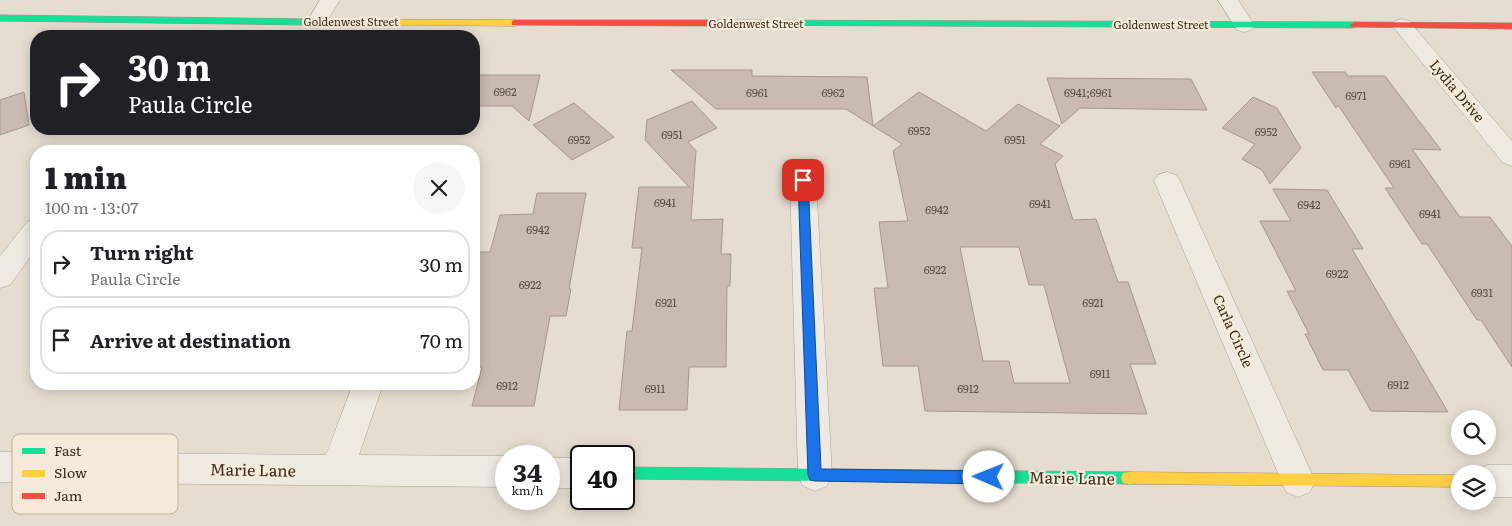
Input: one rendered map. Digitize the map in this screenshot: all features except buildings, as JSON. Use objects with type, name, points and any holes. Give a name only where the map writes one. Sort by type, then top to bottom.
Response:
[{"type":"main road","name":"Goldenwest Street","points":[[0,18],[316,22],[1512,26]]},
{"type":"main road","name":"Marie Lane","points":[[635,473],[1451,481]]},
{"type":"street","points":[[316,22],[330,0]]},
{"type":"street","points":[[1228,0],[1244,26]]},
{"type":"street","name":"Lydia Drive","points":[[1402,25],[1512,157]]},
{"type":"street","points":[[803,180],[815,475]]},
{"type":"street","name":"Carla Circle","points":[[1167,181],[1298,481]]},
{"type":"street","points":[[0,277],[30,237]]},
{"type":"street","points":[[337,471],[366,390]]},
{"type":"street","name":"Marie Lane","points":[[178,469],[495,472]]},
{"type":"street","points":[[1496,481],[1512,481]]},
{"type":"traffic: fast","points":[[0,18],[309,22]]},
{"type":"traffic: fast","points":[[709,23],[1354,25]]},
{"type":"traffic: fast","points":[[635,473],[1128,478]]},
{"type":"traffic: slow","points":[[309,22],[515,23]]},
{"type":"traffic: slow","points":[[1128,478],[1451,481]]},
{"type":"traffic: jam","points":[[515,23],[709,23]]},
{"type":"traffic: jam","points":[[1354,25],[1512,26]]},
{"type":"route","points":[[803,180],[815,475],[989,477]]}]
